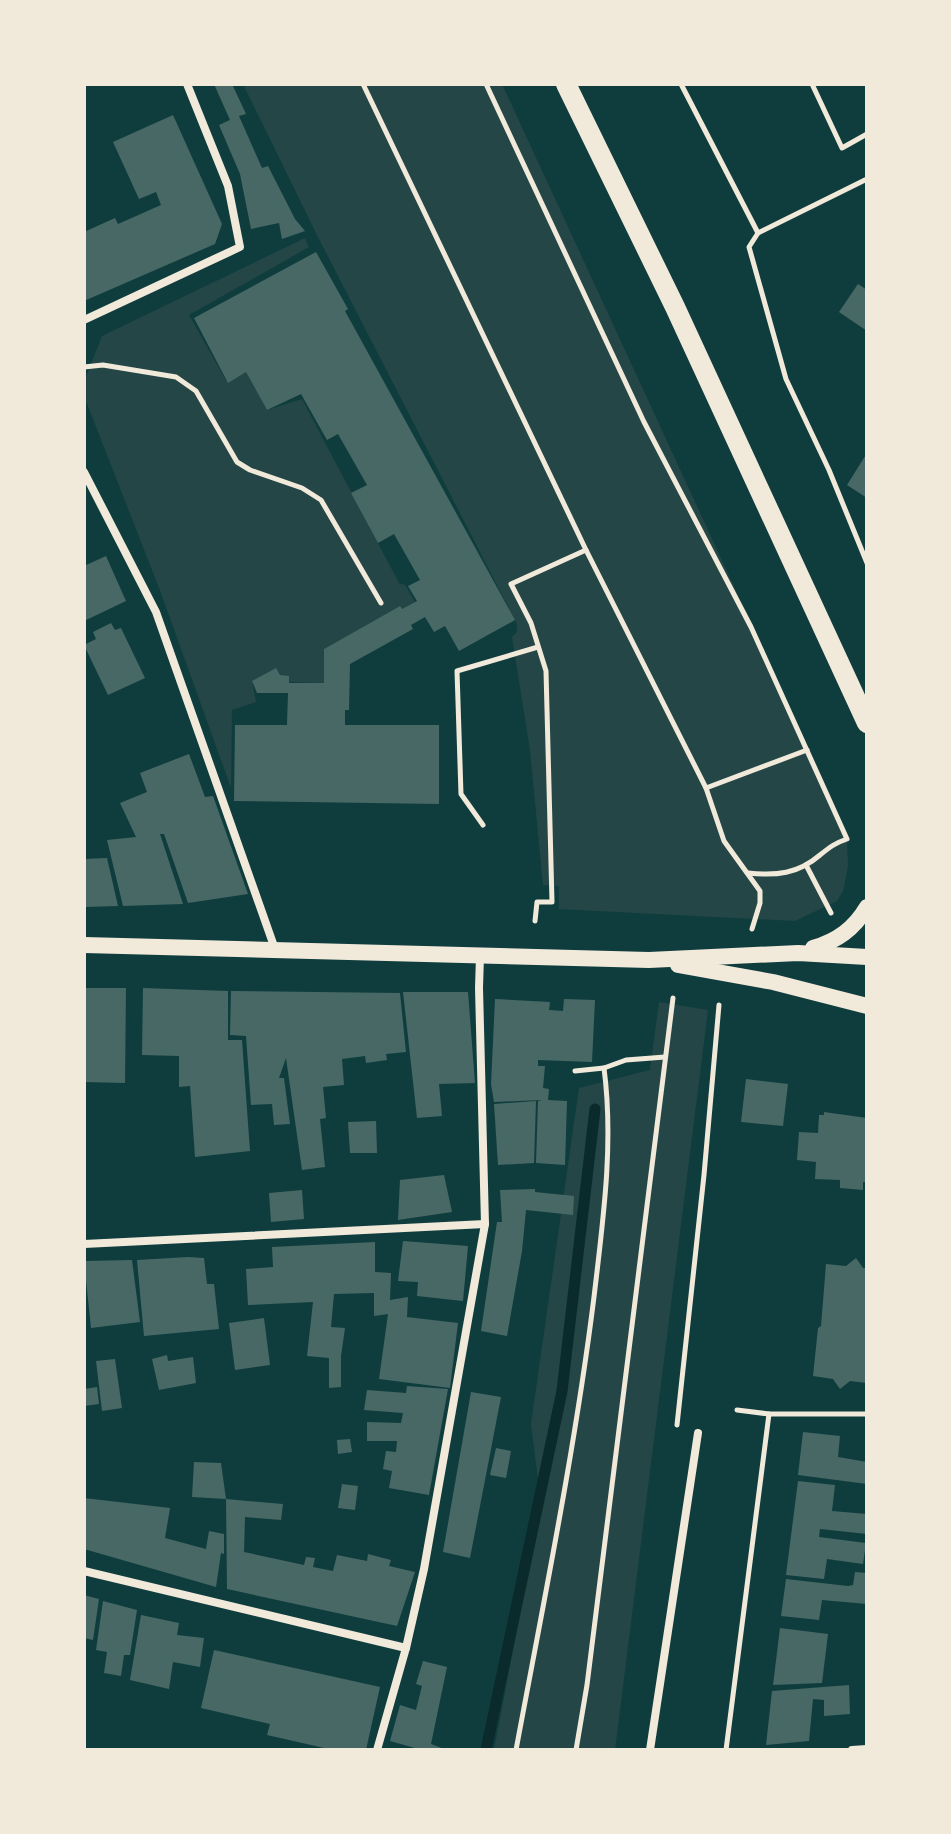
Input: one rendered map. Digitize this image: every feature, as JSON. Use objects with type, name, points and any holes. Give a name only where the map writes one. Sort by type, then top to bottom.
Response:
[{"type":"main road","points":[[566,84],[675,307],[867,723]]},
{"type":"main road","points":[[798,953],[832,942],[852,927],[867,907]]},
{"type":"main road","points":[[84,945],[649,960],[798,953],[867,957]]},
{"type":"main road","points":[[649,960],[773,982],[867,1006]]},
{"type":"street","points":[[84,320],[240,247],[228,186],[187,84]]},
{"type":"street","points":[[84,472],[156,612],[276,950]]},
{"type":"street","points":[[377,1750],[406,1648],[424,1569],[485,1224],[479,988],[481,955]]},
{"type":"street","points":[[84,1244],[485,1224]]},
{"type":"street","points":[[650,1750],[698,1433]]},
{"type":"street","points":[[84,1571],[406,1648]]},
{"type":"street","points":[[852,1750],[867,1749]]},
{"type":"path","points":[[363,84],[586,550],[706,788],[724,841],[760,891],[760,903],[752,929]]},
{"type":"path","points":[[486,84],[644,422],[751,627],[847,839],[832,843],[819,856],[792,872],[772,876],[748,873]]},
{"type":"path","points":[[681,84],[758,233]]},
{"type":"path","points":[[812,84],[842,148],[867,134]]},
{"type":"path","points":[[867,179],[758,233],[749,247],[786,379],[829,470],[867,563]]},
{"type":"path","points":[[84,367],[103,365],[176,377],[196,391],[237,462],[250,470],[302,488],[321,500],[381,603]]},
{"type":"path","points":[[535,921],[537,902],[552,902],[546,671],[531,623],[511,584],[586,550]]},
{"type":"path","points":[[483,825],[461,794],[457,671],[538,647]]},
{"type":"path","points":[[706,788],[807,750]]},
{"type":"path","points":[[806,865],[827,907]]},
{"type":"path","points":[[576,1750],[589,1670],[673,998]]},
{"type":"path","points":[[698,1433],[676,1432],[719,1005]]},
{"type":"path","points":[[575,1071],[604,1068],[626,1060],[665,1057]]},
{"type":"path","points":[[516,1750],[584,1375],[604,1215],[609,1110],[604,1068]]},
{"type":"path","points":[[737,1410],[769,1414],[867,1414]]},
{"type":"path","points":[[726,1750],[769,1414]]},
{"type":"shaded area","points":[[243,84],[502,84],[830,794],[847,839],[848,867],[843,891],[837,901],[795,921],[559,909],[559,886],[543,885],[530,750],[512,637],[517,632],[517,624]]},
{"type":"shaded area","points":[[305,238],[309,247],[189,315],[227,382],[246,372],[267,410],[302,399],[399,583],[405,585],[415,602],[402,609],[400,606],[324,649],[324,683],[252,681],[256,702],[232,710],[231,788],[161,593],[84,396],[84,382],[102,336]]},
{"type":"shaded area","points":[[659,1002],[708,1010],[615,1750],[494,1750],[541,1503],[531,1424],[579,1088],[650,1070]]},
{"type":"building","points":[[214,84],[232,84],[246,114],[239,116],[262,168],[268,166],[295,219],[305,231],[282,239],[279,223],[251,229],[240,174],[219,125],[230,120]]},
{"type":"building","points":[[173,115],[222,224],[215,244],[84,301],[84,232],[115,218],[118,224],[161,205],[156,192],[139,199],[113,142]]},
{"type":"building","points":[[316,252],[348,309],[345,311],[515,620],[459,651],[445,626],[434,632],[425,617],[411,625],[413,629],[350,664],[349,710],[345,710],[345,725],[439,725],[439,804],[234,801],[235,725],[287,725],[288,693],[257,693],[252,681],[276,668],[280,675],[289,676],[289,683],[324,683],[324,649],[400,606],[402,609],[417,601],[408,586],[420,580],[394,534],[378,543],[351,493],[367,485],[338,434],[327,440],[301,394],[267,410],[246,372],[228,383],[194,318]]},
{"type":"building","points":[[858,284],[867,290],[867,331],[839,312]]},
{"type":"building","points":[[867,453],[867,498],[847,485]]},
{"type":"building","points":[[106,556],[126,601],[84,621],[84,566]]},
{"type":"building","points":[[111,623],[115,630],[121,628],[145,678],[108,695],[84,645],[96,639],[93,632]]},
{"type":"building","points":[[189,754],[205,797],[213,796],[248,894],[188,903],[164,834],[160,834],[183,904],[123,906],[107,840],[136,837],[120,803],[147,792],[140,773]]},
{"type":"building","points":[[107,858],[118,906],[84,907],[84,859]]},
{"type":"building","points":[[84,988],[126,988],[125,1083],[84,1082]]},
{"type":"building","points":[[143,988],[228,991],[228,1040],[242,1040],[250,1151],[195,1157],[190,1086],[179,1087],[179,1056],[142,1055]]},
{"type":"building","points":[[231,991],[400,993],[406,1052],[386,1054],[387,1060],[366,1063],[365,1056],[342,1059],[344,1085],[323,1087],[326,1118],[320,1119],[325,1167],[302,1170],[286,1058],[279,1078],[284,1078],[290,1124],[274,1125],[272,1104],[251,1105],[246,1036],[230,1035]]},
{"type":"building","points":[[403,992],[468,992],[475,1083],[439,1084],[442,1116],[417,1118]]},
{"type":"building","points":[[495,999],[550,1002],[549,1010],[563,1011],[564,999],[595,1000],[592,1062],[538,1060],[538,1066],[545,1066],[543,1088],[549,1089],[548,1100],[567,1101],[565,1165],[536,1163],[538,1101],[542,1100],[494,1102],[491,1084]]},
{"type":"building","points":[[746,1079],[788,1084],[783,1126],[741,1122]]},
{"type":"building","points":[[536,1101],[534,1163],[498,1165],[494,1104]]},
{"type":"building","points":[[824,1112],[867,1118],[867,1182],[863,1182],[863,1190],[840,1188],[840,1180],[815,1179],[816,1162],[797,1160],[799,1132],[818,1133],[819,1115],[824,1115]]},
{"type":"building","points":[[376,1121],[377,1153],[350,1153],[348,1122]]},
{"type":"building","points":[[444,1175],[452,1212],[398,1220],[400,1180]]},
{"type":"building","points":[[535,1189],[535,1192],[574,1196],[573,1215],[526,1210],[507,1336],[481,1331],[497,1222],[502,1222],[500,1190]]},
{"type":"building","points":[[302,1190],[304,1219],[271,1222],[269,1193]]},
{"type":"building","points":[[403,1241],[468,1246],[463,1301],[417,1296],[418,1282],[398,1281]]},
{"type":"building","points":[[375,1242],[375,1272],[391,1273],[390,1300],[408,1297],[407,1317],[458,1323],[450,1388],[379,1379],[388,1314],[374,1316],[374,1293],[334,1294],[331,1327],[345,1328],[341,1387],[329,1388],[329,1358],[307,1356],[313,1302],[248,1305],[246,1269],[273,1267],[272,1247]]},
{"type":"building","points":[[204,1258],[207,1284],[214,1284],[219,1329],[144,1336],[137,1260]]},
{"type":"building","points":[[856,1258],[863,1268],[867,1268],[867,1383],[850,1381],[840,1389],[833,1379],[813,1376],[818,1328],[821,1326],[826,1264],[846,1266]]},
{"type":"building","points":[[132,1260],[140,1322],[91,1328],[84,1261]]},
{"type":"building","points":[[264,1318],[270,1365],[235,1370],[229,1323]]},
{"type":"building","points":[[167,1355],[168,1361],[193,1357],[196,1383],[159,1390],[152,1359]]},
{"type":"building","points":[[115,1359],[122,1408],[102,1411],[96,1361]]},
{"type":"building","points":[[407,1386],[448,1389],[429,1495],[389,1488],[392,1471],[383,1469],[386,1451],[396,1452],[397,1441],[367,1441],[367,1422],[401,1423],[403,1413],[364,1410],[367,1390],[406,1393]]},
{"type":"building","points":[[97,1387],[99,1404],[84,1406],[84,1389]]},
{"type":"building","points":[[471,1392],[501,1397],[470,1558],[443,1552]]},
{"type":"building","points":[[803,1432],[840,1436],[838,1457],[867,1462],[867,1484],[798,1475]]},
{"type":"building","points":[[350,1439],[352,1452],[338,1454],[337,1440]]},
{"type":"building","points":[[496,1448],[511,1451],[506,1478],[490,1475]]},
{"type":"building","points":[[194,1462],[221,1463],[226,1499],[192,1497]]},
{"type":"building","points":[[798,1481],[835,1485],[832,1511],[867,1514],[867,1534],[820,1529],[819,1537],[866,1543],[863,1564],[827,1559],[824,1579],[786,1575]]},
{"type":"building","points":[[342,1484],[358,1486],[355,1510],[338,1508]]},
{"type":"building","points":[[84,1498],[170,1508],[165,1538],[206,1549],[209,1531],[224,1534],[224,1554],[221,1553],[216,1587],[84,1549]]},
{"type":"building","points":[[226,1499],[283,1504],[281,1520],[245,1517],[244,1552],[304,1565],[306,1557],[315,1558],[313,1567],[333,1571],[337,1555],[367,1561],[368,1554],[391,1560],[389,1566],[415,1572],[397,1626],[227,1589]]},
{"type":"building","points":[[855,1572],[867,1573],[867,1604],[822,1600],[819,1620],[781,1616],[786,1579],[848,1586],[853,1585]]},
{"type":"building","points":[[84,1595],[99,1599],[93,1640],[84,1638]]},
{"type":"building","points":[[103,1601],[137,1610],[130,1655],[124,1655],[121,1676],[104,1673],[107,1652],[96,1650]]},
{"type":"building","points":[[141,1615],[179,1623],[177,1635],[204,1638],[200,1667],[173,1662],[169,1689],[130,1680]]},
{"type":"building","points":[[780,1628],[828,1634],[822,1683],[773,1685]]},
{"type":"building","points":[[214,1650],[380,1687],[366,1750],[333,1750],[267,1735],[270,1724],[201,1708]]},
{"type":"building","points":[[423,1661],[447,1667],[431,1744],[447,1750],[422,1750],[390,1741],[400,1705],[416,1710],[422,1686],[416,1684]]},
{"type":"building","points":[[849,1685],[850,1714],[824,1716],[824,1700],[813,1699],[809,1741],[766,1745],[772,1691]]},
{"type":"waterway","points":[[486,1750],[562,1391],[595,1109]]}]
